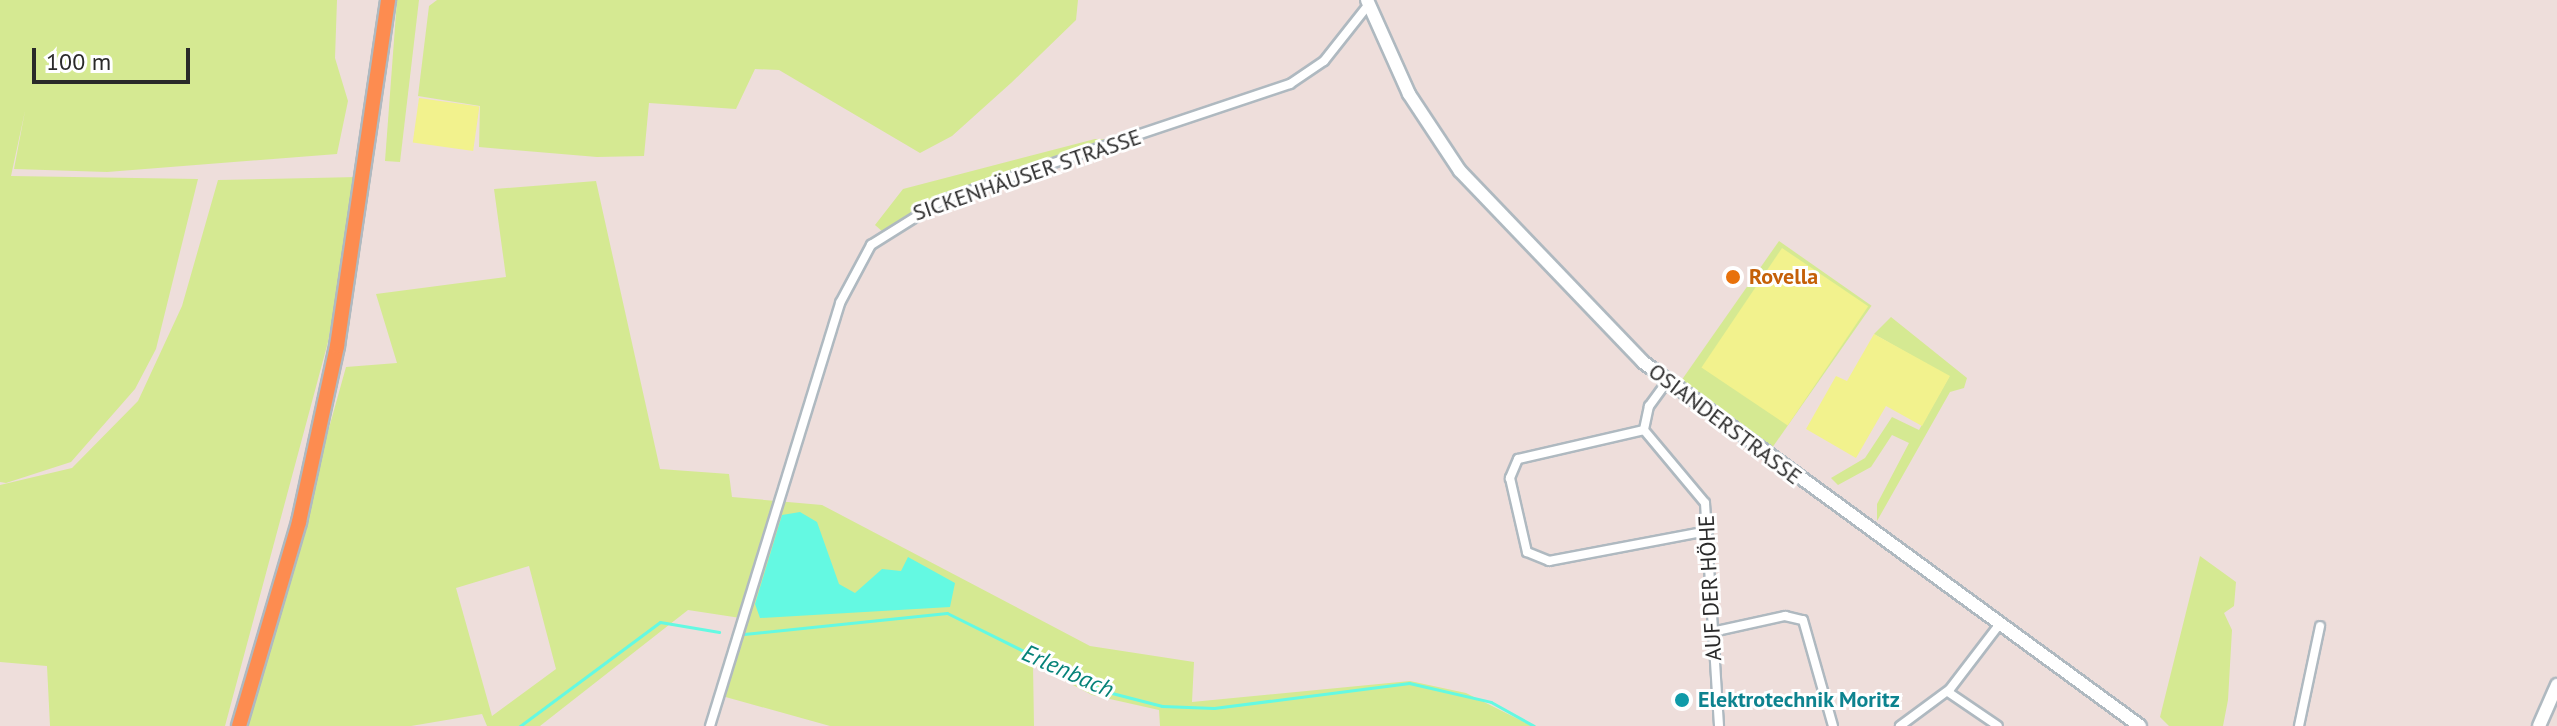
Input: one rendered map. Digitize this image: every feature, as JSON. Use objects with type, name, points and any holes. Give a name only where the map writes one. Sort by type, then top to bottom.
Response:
[{"type":"main road","points":[[239,726],[299,522],[337,346],[388,0]]},
{"type":"street","name":"OSIANDERSTRASSE","points":[[1368,2],[1409,94],[1460,171],[1666,383],[2140,726]]},
{"type":"street","name":"SICKENHÄUSER STRASSE","points":[[710,726],[840,303],[871,245],[943,200],[1290,84],[1324,61],[1368,2]]},
{"type":"street","points":[[1666,383],[1649,406],[1644,430],[1518,459],[1510,478],[1527,552],[1549,561],[1708,531]]},
{"type":"street","name":"AUF DER HÖHE","points":[[1644,430],[1701,493],[1708,531],[1719,726]]},
{"type":"street","points":[[1712,632],[1785,616],[1803,620],[1833,726]]},
{"type":"street","points":[[1900,726],[1948,692],[1999,625]]},
{"type":"street","points":[[2299,726],[2320,626]]},
{"type":"street","points":[[2539,726],[2557,685]]},
{"type":"street","points":[[1948,692],[1998,726]]},
{"type":"shaded area","points":[[0,0],[337,0],[335,58],[348,101],[337,154],[107,172],[14,169],[25,111],[11,176],[198,179],[156,349],[135,389],[71,462],[6,483],[0,482]]},
{"type":"shaded area","points":[[397,0],[419,0],[400,162],[385,161]]},
{"type":"shaded area","points":[[437,0],[1078,0],[1076,20],[1011,83],[952,136],[920,153],[779,70],[755,69],[736,109],[649,103],[644,156],[597,157],[479,147],[480,106],[418,96],[429,6]]},
{"type":"shaded area","points":[[419,98],[479,106],[473,151],[413,143]]},
{"type":"shaded area","points":[[1095,139],[1121,140],[927,205],[883,232],[875,225],[903,189]]},
{"type":"shaded area","points":[[358,177],[328,342],[225,726],[50,726],[47,666],[0,662],[0,485],[72,468],[138,401],[182,306],[218,180]]},
{"type":"shaded area","points":[[596,181],[660,469],[729,474],[732,497],[822,505],[1090,646],[1194,662],[1192,702],[1410,681],[1466,693],[1532,726],[1160,726],[1159,710],[1092,695],[1033,664],[1034,726],[830,726],[722,696],[747,619],[688,610],[540,726],[487,726],[482,714],[411,726],[246,726],[346,367],[397,363],[376,294],[506,277],[494,189]],"holes":[[[529,566],[556,669],[492,716],[456,588]]]},
{"type":"shaded area","points":[[1779,241],[1872,306],[1772,448],[1680,383]]},
{"type":"shaded area","points":[[1782,248],[1868,306],[1788,426],[1701,367]]},
{"type":"shaded area","points":[[1891,317],[1967,378],[1964,388],[1950,392],[1877,521],[1877,504],[1909,443],[1892,435],[1871,467],[1838,485],[1831,478],[1865,458],[1892,417],[1919,430],[1949,377],[1874,334]]},
{"type":"shaded area","points":[[1874,334],[1950,376],[1922,426],[1886,406],[1856,458],[1806,429],[1836,376],[1847,381]]},
{"type":"shaded area","points":[[800,512],[817,522],[839,584],[855,593],[882,569],[901,571],[908,557],[955,583],[950,607],[760,618],[755,604],[782,515]]},
{"type":"shaded area","points":[[2200,556],[2236,582],[2234,606],[2224,613],[2232,630],[2228,700],[2223,726],[2169,726],[2160,717]]},
{"type":"waterway","name":"Erlenbach","points":[[744,634],[947,613],[1104,691],[1162,706],[1214,708],[1409,683],[1491,702],[1534,726]]},
{"type":"waterway","name":"Erlenbach","points":[[520,726],[660,622],[719,632]]},
{"type":"place","name":"Rovella","points":[[1733,277]]},
{"type":"place","name":"Elektrotechnik Moritz","points":[[1682,700]]}]
